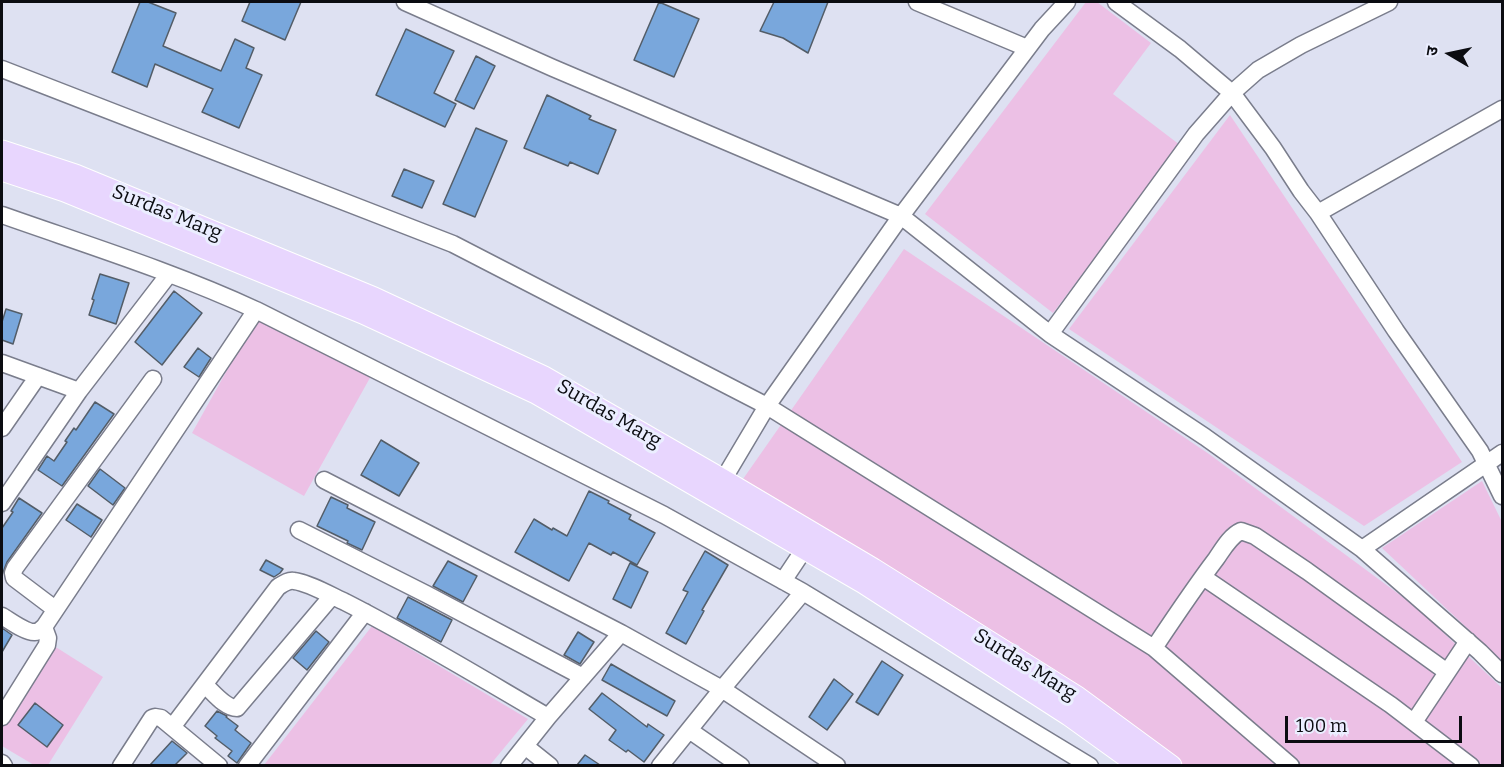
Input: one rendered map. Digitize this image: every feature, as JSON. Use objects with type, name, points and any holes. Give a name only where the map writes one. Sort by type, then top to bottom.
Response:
[{"type":"main road","name":"Surdas Marg","points":[[2,151],[75,175],[385,303],[544,377],[718,488],[805,548],[864,583],[1069,715],[1140,765]]},
{"type":"main road","name":"Surdas Marg","points":[[2,170],[65,191],[363,313],[536,393],[873,569],[1077,697],[1172,765]]},
{"type":"street","points":[[405,2],[553,68],[902,216],[1050,334],[1205,437],[1362,549],[1503,674]]},
{"type":"street","points":[[917,2],[1027,48]]},
{"type":"street","points":[[718,488],[767,406],[902,216],[1027,48],[1067,2]]},
{"type":"street","points":[[1116,2],[1180,49],[1232,93],[1273,148],[1480,451],[1503,496]]},
{"type":"street","points":[[1050,334],[1196,134],[1232,93],[1258,70],[1389,2]]},
{"type":"street","points":[[2,69],[453,244],[767,406],[1154,648],[1291,765]]},
{"type":"street","points":[[1318,213],[1503,109]]},
{"type":"street","points":[[2,215],[222,294],[664,514],[803,592],[1090,765]]},
{"type":"street","points":[[2,503],[79,391],[169,274]]},
{"type":"street","points":[[2,616],[33,633],[44,627],[256,310]]},
{"type":"street","points":[[2,363],[79,391]]},
{"type":"street","points":[[2,428],[38,376]]},
{"type":"street","points":[[55,609],[14,578],[15,568],[153,379]]},
{"type":"street","points":[[1362,549],[1503,453]]},
{"type":"street","points":[[324,480],[621,633],[722,689],[837,765]]},
{"type":"street","points":[[299,530],[584,677]]},
{"type":"street","points":[[1154,648],[1203,577],[1235,534],[1241,531],[1255,536],[1307,571],[1447,672]]},
{"type":"street","points":[[783,581],[805,548]]},
{"type":"street","points":[[1203,577],[1391,705],[1471,765]]},
{"type":"street","points":[[173,726],[278,587],[284,582],[293,581],[332,596],[382,621],[548,717]]},
{"type":"street","points":[[662,765],[803,592]]},
{"type":"street","points":[[205,685],[229,706],[237,708],[332,596]]},
{"type":"street","points":[[247,765],[365,612]]},
{"type":"street","points":[[2,717],[46,645],[48,638],[44,627]]},
{"type":"street","points":[[509,765],[621,633]]},
{"type":"street","points":[[1414,722],[1468,641]]},
{"type":"street","points":[[121,765],[152,718],[155,717],[173,726],[219,765]]},
{"type":"street","points":[[689,730],[741,765]]},
{"type":"street","points":[[525,746],[550,765]]},
{"type":"shaded area","points":[[1086,2],[1097,2],[1151,43],[1113,94],[1180,145],[1053,313],[925,214]]},
{"type":"shaded area","points":[[1230,115],[1462,462],[1364,526],[1069,329]]},
{"type":"shaded area","points":[[904,249],[1209,454],[1415,606],[1502,688],[1502,765],[1175,765],[1109,713],[743,479]]},
{"type":"shaded area","points":[[259,313],[371,376],[304,496],[192,433]]},
{"type":"shaded area","points":[[1482,481],[1502,522],[1502,661],[1382,548]]},
{"type":"shaded area","points":[[372,626],[528,719],[490,765],[264,765]]},
{"type":"shaded area","points":[[51,644],[103,677],[48,765],[34,765],[2,746],[2,723]]},
{"type":"building","points":[[140,2],[148,2],[176,13],[163,46],[221,71],[235,39],[254,48],[246,68],[262,75],[239,128],[202,112],[213,89],[155,64],[147,87],[112,72]]},
{"type":"building","points":[[250,2],[301,2],[285,40],[242,21]]},
{"type":"building","points":[[659,2],[699,19],[674,77],[634,60]]},
{"type":"building","points":[[774,2],[828,2],[808,53],[783,38],[760,31]]},
{"type":"building","points":[[406,29],[454,51],[434,93],[456,104],[445,127],[376,95]]},
{"type":"building","points":[[476,56],[495,66],[474,109],[455,100]]},
{"type":"building","points":[[547,95],[591,116],[589,119],[616,130],[598,174],[570,162],[568,166],[524,148]]},
{"type":"building","points":[[476,128],[507,141],[475,217],[443,204]]},
{"type":"building","points":[[404,169],[434,181],[422,208],[392,196]]},
{"type":"building","points":[[100,274],[129,283],[116,324],[89,315]]},
{"type":"building","points":[[174,291],[202,313],[162,365],[135,342]]},
{"type":"building","points":[[6,309],[22,314],[13,344],[2,340],[2,322]]},
{"type":"building","points":[[198,348],[211,358],[199,377],[184,367]]},
{"type":"building","points":[[95,402],[114,414],[62,486],[38,470],[47,456],[54,461],[74,428],[76,430]]},
{"type":"building","points":[[381,440],[419,463],[399,496],[361,475]]},
{"type":"building","points":[[100,469],[125,488],[113,505],[88,486]]},
{"type":"building","points":[[589,491],[631,515],[629,519],[655,533],[637,565],[613,552],[611,555],[589,543],[569,581],[515,552],[534,519],[567,536]]},
{"type":"building","points":[[331,497],[375,522],[362,550],[317,526]]},
{"type":"building","points":[[19,498],[42,513],[7,562],[2,575],[2,528]]},
{"type":"building","points":[[77,504],[102,520],[91,537],[66,520]]},
{"type":"building","points":[[705,551],[728,565],[702,610],[704,611],[686,644],[666,633],[688,592],[683,590]]},
{"type":"building","points":[[266,560],[283,569],[274,577],[260,570]]},
{"type":"building","points":[[448,561],[477,576],[463,602],[433,586]]},
{"type":"building","points":[[630,563],[648,572],[631,608],[613,599]]},
{"type":"building","points":[[408,597],[452,620],[441,642],[397,618]]},
{"type":"building","points":[[2,628],[12,635],[2,652]]},
{"type":"building","points":[[316,631],[329,642],[307,670],[293,658]]},
{"type":"building","points":[[578,632],[594,642],[580,664],[564,655]]},
{"type":"building","points":[[882,661],[903,675],[878,715],[856,702]]},
{"type":"building","points":[[611,664],[675,701],[667,716],[602,680]]},
{"type":"building","points":[[834,679],[853,694],[827,730],[809,717]]},
{"type":"building","points":[[602,693],[647,727],[648,724],[664,735],[644,762],[609,740],[616,730],[589,709]]},
{"type":"building","points":[[35,703],[63,725],[47,747],[18,725]]},
{"type":"building","points":[[217,711],[238,726],[235,730],[251,743],[237,763],[228,756],[232,751],[215,738],[217,736],[205,726]]},
{"type":"building","points":[[172,741],[187,753],[175,765],[150,765]]},
{"type":"building","points":[[585,755],[600,765],[577,765]]}]
